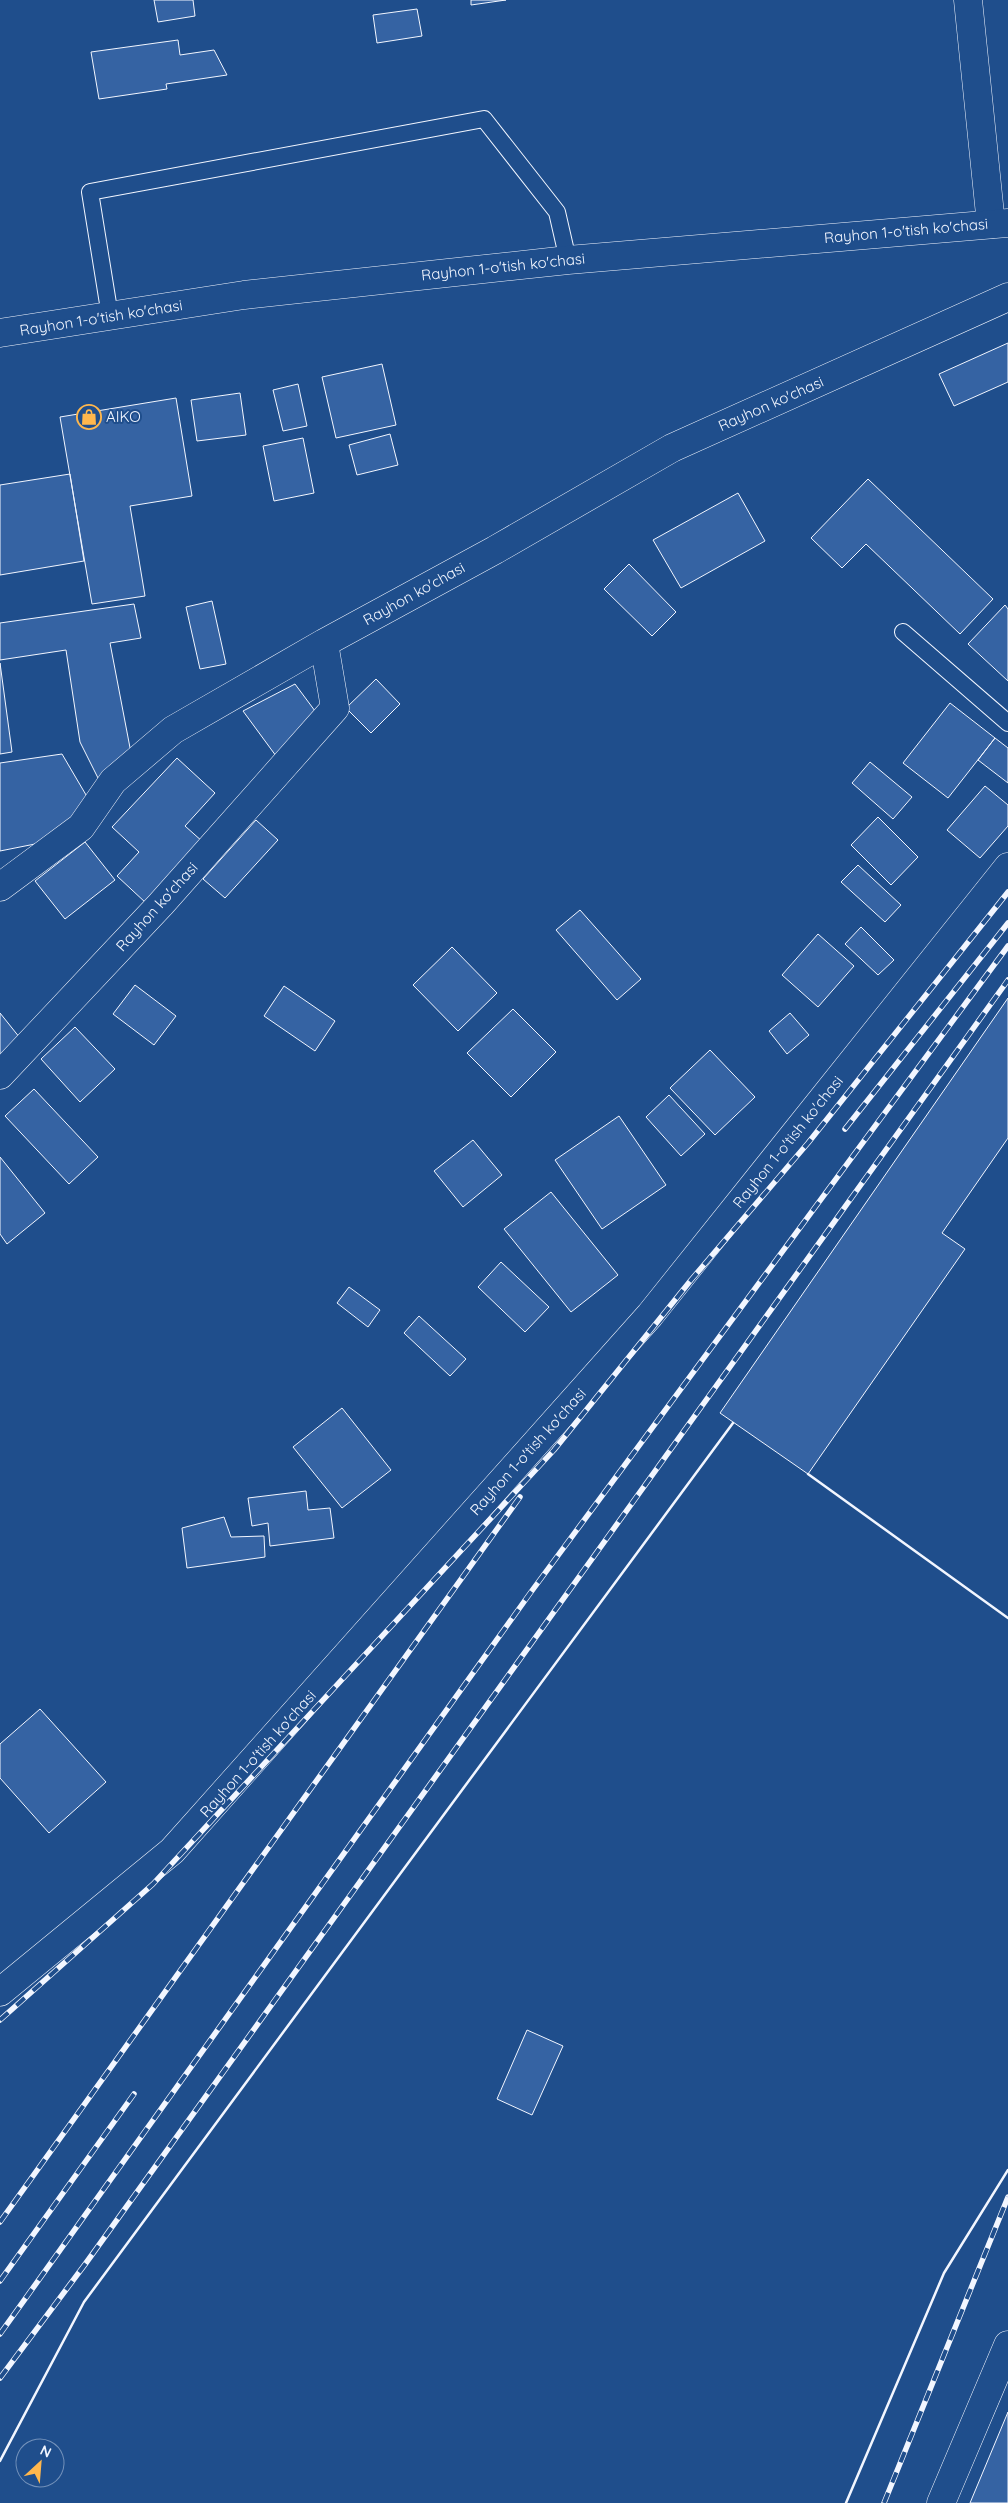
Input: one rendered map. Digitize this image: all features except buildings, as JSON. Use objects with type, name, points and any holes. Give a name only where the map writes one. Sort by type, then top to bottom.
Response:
[{"type":"street","points":[[968,0],[999,224]]},
{"type":"street","name":"Rayhon 1-o'tish ko'chasi","points":[[0,333],[244,295],[568,260],[999,224]]},
{"type":"street","name":"Rayhon ko'chasi","points":[[0,1075],[161,904],[335,708],[324,643],[494,550],[672,448],[1008,297]]},
{"type":"street","points":[[0,887],[81,827],[113,780],[173,730],[324,643]]},
{"type":"street","name":"Rayhon 1-o'tish ko'chasi","points":[[0,1992],[179,1844],[650,1315],[1008,867]]},
{"type":"street","points":[[941,2503],[1008,2345]]},
{"type":"lane","points":[[110,316],[90,192],[484,120],[558,212],[568,260]]},
{"type":"lane","points":[[903,632],[1008,723]]},
{"type":"railway","points":[[0,2020],[153,1884],[554,1450],[691,1280],[808,1143],[1008,892]]},
{"type":"railway","points":[[845,1129],[1008,923]]},
{"type":"railway","points":[[0,2334],[531,1592],[1008,946]]},
{"type":"railway","points":[[0,2378],[86,2263],[1008,980]]},
{"type":"railway","points":[[0,2222],[520,1497]]},
{"type":"railway","points":[[0,2281],[134,2094]]},
{"type":"railway","points":[[884,2503],[1008,2197]]},
{"type":"wall","points":[[0,2461],[84,2302],[733,1423]]},
{"type":"wall","points":[[808,1474],[1008,1618]]},
{"type":"wall","points":[[846,2503],[944,2273],[1008,2170]]},
{"type":"place","name":"AIKO","points":[[89,417]]}]
